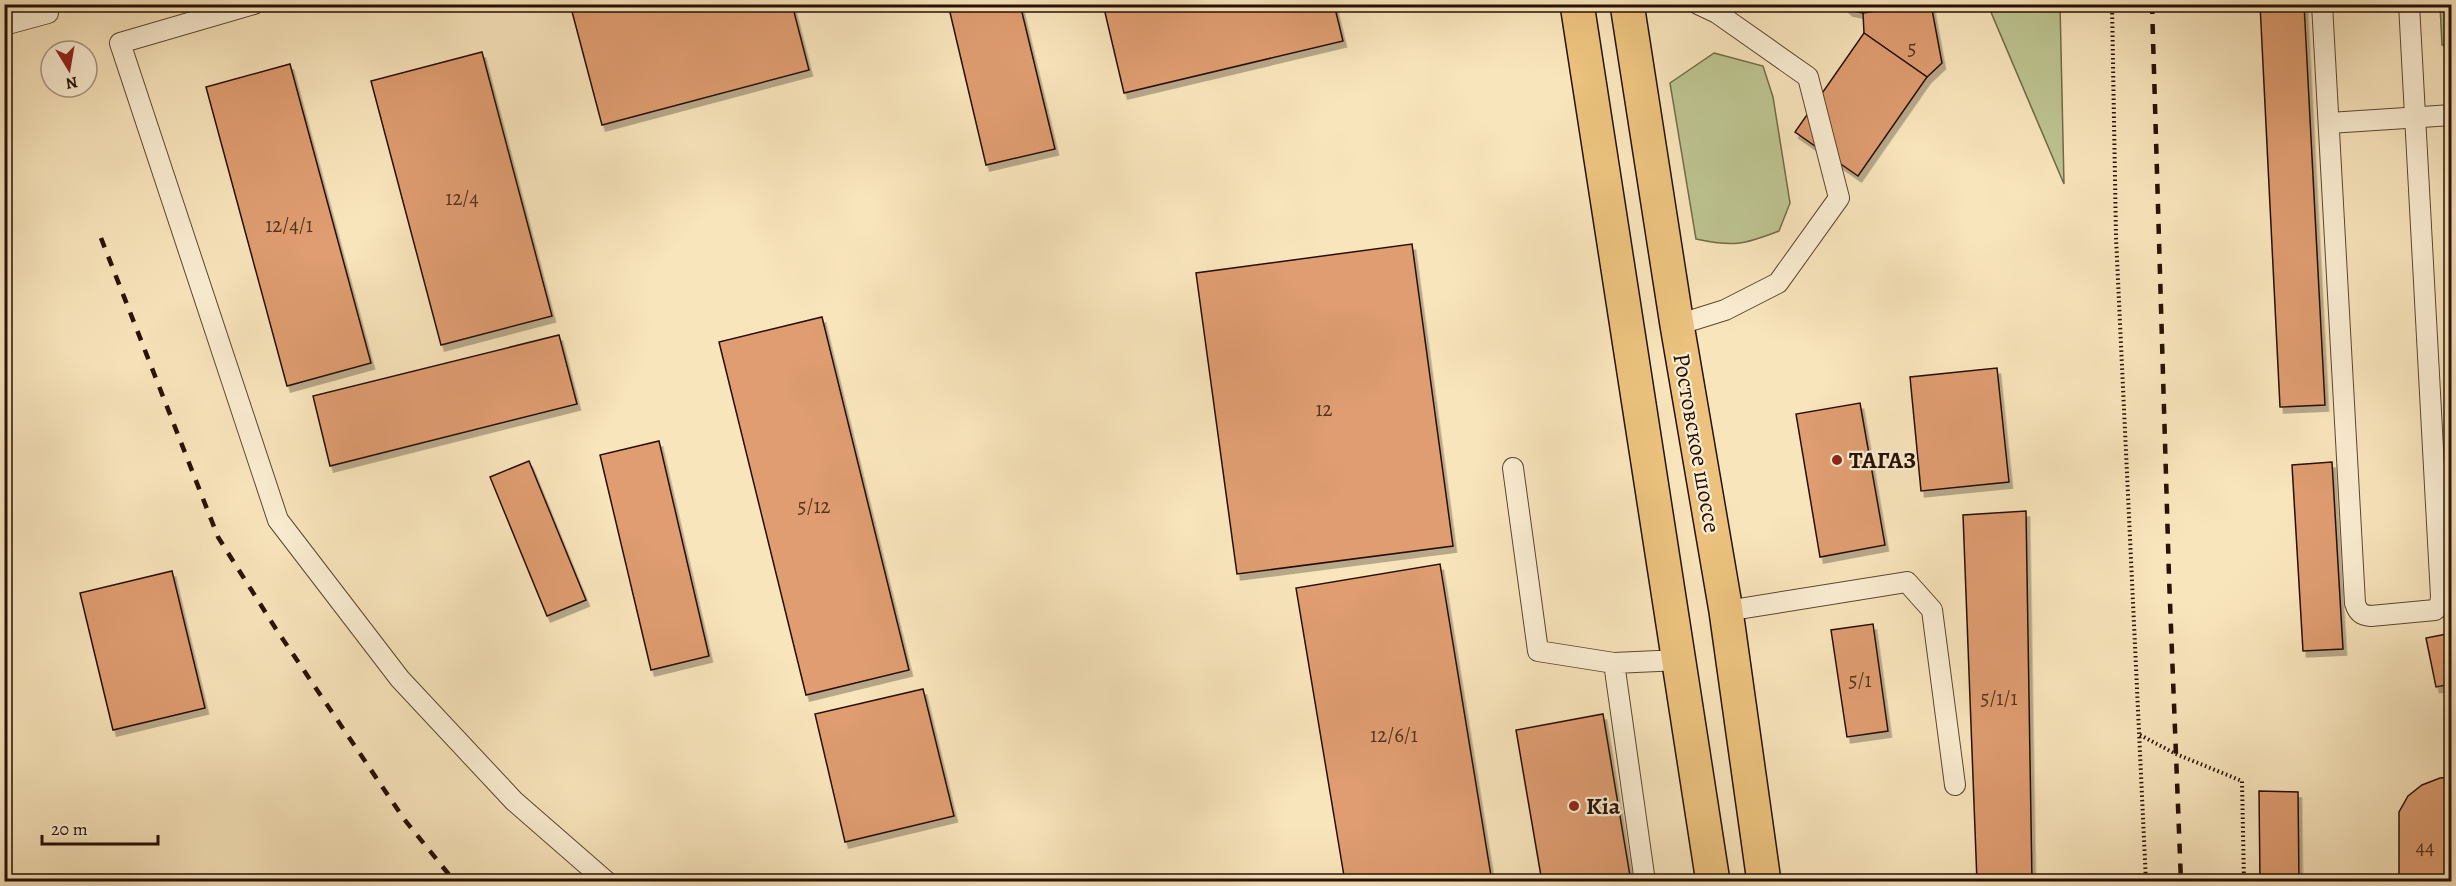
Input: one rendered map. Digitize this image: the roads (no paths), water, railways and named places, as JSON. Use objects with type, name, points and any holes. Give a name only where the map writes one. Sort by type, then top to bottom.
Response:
[{"type":"main road","name":"Ростовское шоссе","points":[[1577,4],[1713,882]]},
{"type":"main road","name":"Ростовское шоссе","points":[[1627,4],[1677,325],[1726,611],[1764,882]]},
{"type":"lane","points":[[4,25],[48,13],[46,4]]},
{"type":"lane","points":[[254,4],[120,43],[278,520],[400,679],[514,801],[607,882]]},
{"type":"lane","points":[[1677,325],[1725,310],[1778,283],[1839,198],[1808,77],[1717,13],[1698,4]]},
{"type":"lane","points":[[2322,4],[2355,603],[2363,615],[2435,610],[2440,604],[2441,597],[2409,4]]},
{"type":"lane","points":[[2329,123],[2451,115]]},
{"type":"lane","points":[[1513,468],[1538,651],[1614,663],[1680,660]]},
{"type":"lane","points":[[1726,611],[1907,582],[1932,610],[1955,785]]},
{"type":"lane","points":[[1614,663],[1645,882]]},
{"type":"railway","points":[[2152,4],[2169,577],[2181,882]]},
{"type":"railway","points":[[101,238],[218,537],[276,629],[404,819],[455,882]]},
{"type":"place","name":"ТАГАЗ","points":[[1837,460]]},
{"type":"place","name":"Kia","points":[[1574,806]]}]
